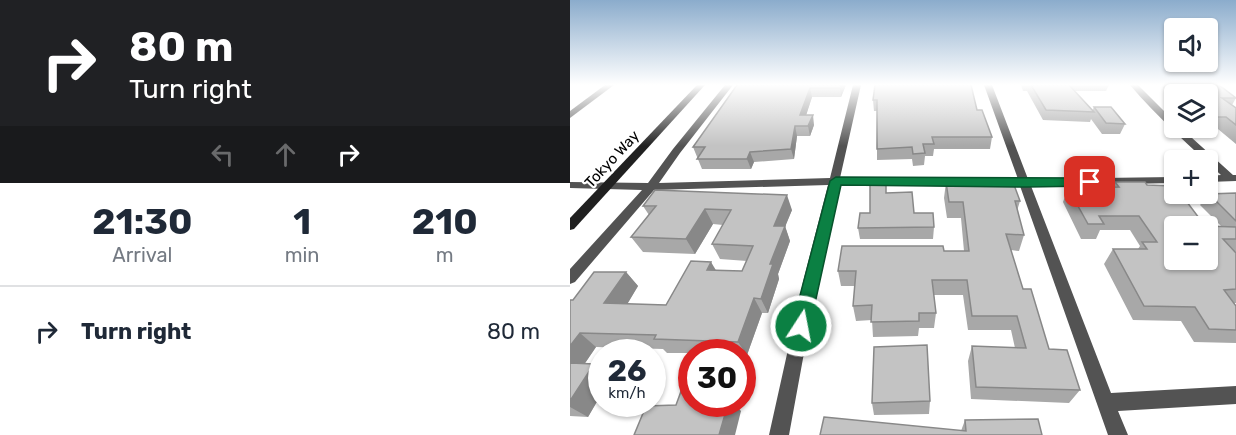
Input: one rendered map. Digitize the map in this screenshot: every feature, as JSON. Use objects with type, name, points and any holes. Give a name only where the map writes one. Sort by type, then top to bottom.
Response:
[{"type":"main road","name":"Tokyo Way","points":[[570,226],[682,105]]},
{"type":"street","points":[[570,115],[583,105]]},
{"type":"street","points":[[570,278],[651,187],[713,105]]},
{"type":"street","points":[[779,435],[810,282],[836,181],[851,105]]},
{"type":"street","points":[[996,105],[1118,435]]},
{"type":"street","points":[[1188,138],[1233,178]]},
{"type":"street","points":[[1218,179],[1233,178]]},
{"type":"street","points":[[570,185],[651,187],[836,181],[1027,184],[1164,180]]},
{"type":"street","points":[[1107,402],[1236,394]]},
{"type":"building","points":[[723,105],[804,105],[800,115],[813,115],[808,126],[795,126],[791,149],[750,152],[747,159],[697,159],[705,147],[693,147]]},
{"type":"building","points":[[877,105],[976,105],[977,110],[982,110],[992,137],[932,137],[934,144],[923,144],[925,153],[913,154],[912,147],[877,149]]},
{"type":"building","points":[[1043,105],[1088,105],[1094,112],[1046,110]]},
{"type":"building","points":[[1218,105],[1232,105],[1236,108],[1236,125],[1226,117],[1218,117]]},
{"type":"building","points":[[1094,107],[1111,107],[1125,124],[1106,123]]},
{"type":"building","points":[[946,182],[1013,182],[1020,201],[1015,201],[1024,235],[1006,234],[1023,289],[1031,289],[1049,349],[1067,350],[1080,390],[976,387],[972,346],[1026,348],[1017,316],[972,316],[967,280],[932,280],[936,313],[919,313],[919,321],[871,322],[872,305],[853,306],[856,271],[838,271],[842,246],[943,246],[944,251],[969,251],[963,202],[949,202]]},
{"type":"building","points":[[1115,182],[1145,182],[1147,185],[1164,186],[1164,204],[1188,204],[1198,216],[1164,216],[1164,270],[1218,270],[1218,226],[1236,227],[1236,239],[1223,239],[1236,253],[1236,289],[1224,290],[1236,306],[1236,330],[1209,329],[1195,307],[1144,306],[1113,249],[1147,249],[1142,242],[1157,242],[1139,216],[1099,216],[1104,224],[1088,224],[1068,188],[1119,187]]},
{"type":"building","points":[[870,185],[886,185],[886,193],[912,192],[914,213],[933,213],[934,227],[858,228],[860,213],[870,213]]},
{"type":"building","points":[[655,190],[787,195],[774,226],[785,226],[770,264],[773,264],[761,299],[754,298],[739,339],[654,339],[656,335],[580,333],[570,346],[570,300],[573,300],[594,272],[626,272],[604,303],[666,305],[691,261],[711,262],[707,270],[742,271],[753,246],[712,244],[731,210],[705,209],[686,239],[631,237],[656,206],[643,206]]},
{"type":"building","points":[[1236,193],[1236,221],[1218,203],[1218,194]]},
{"type":"building","points":[[927,345],[930,401],[872,403],[874,347]]},
{"type":"building","points":[[570,363],[588,364],[588,373],[570,401]]},
{"type":"building","points":[[678,400],[678,417],[724,417],[719,435],[634,435],[641,417],[666,417],[666,405],[676,405]]},
{"type":"building","points":[[824,417],[966,431],[965,420],[1038,419],[1042,435],[820,435]]},
{"type":"route","points":[[801,326],[836,181],[1027,184],[1090,182]]}]
